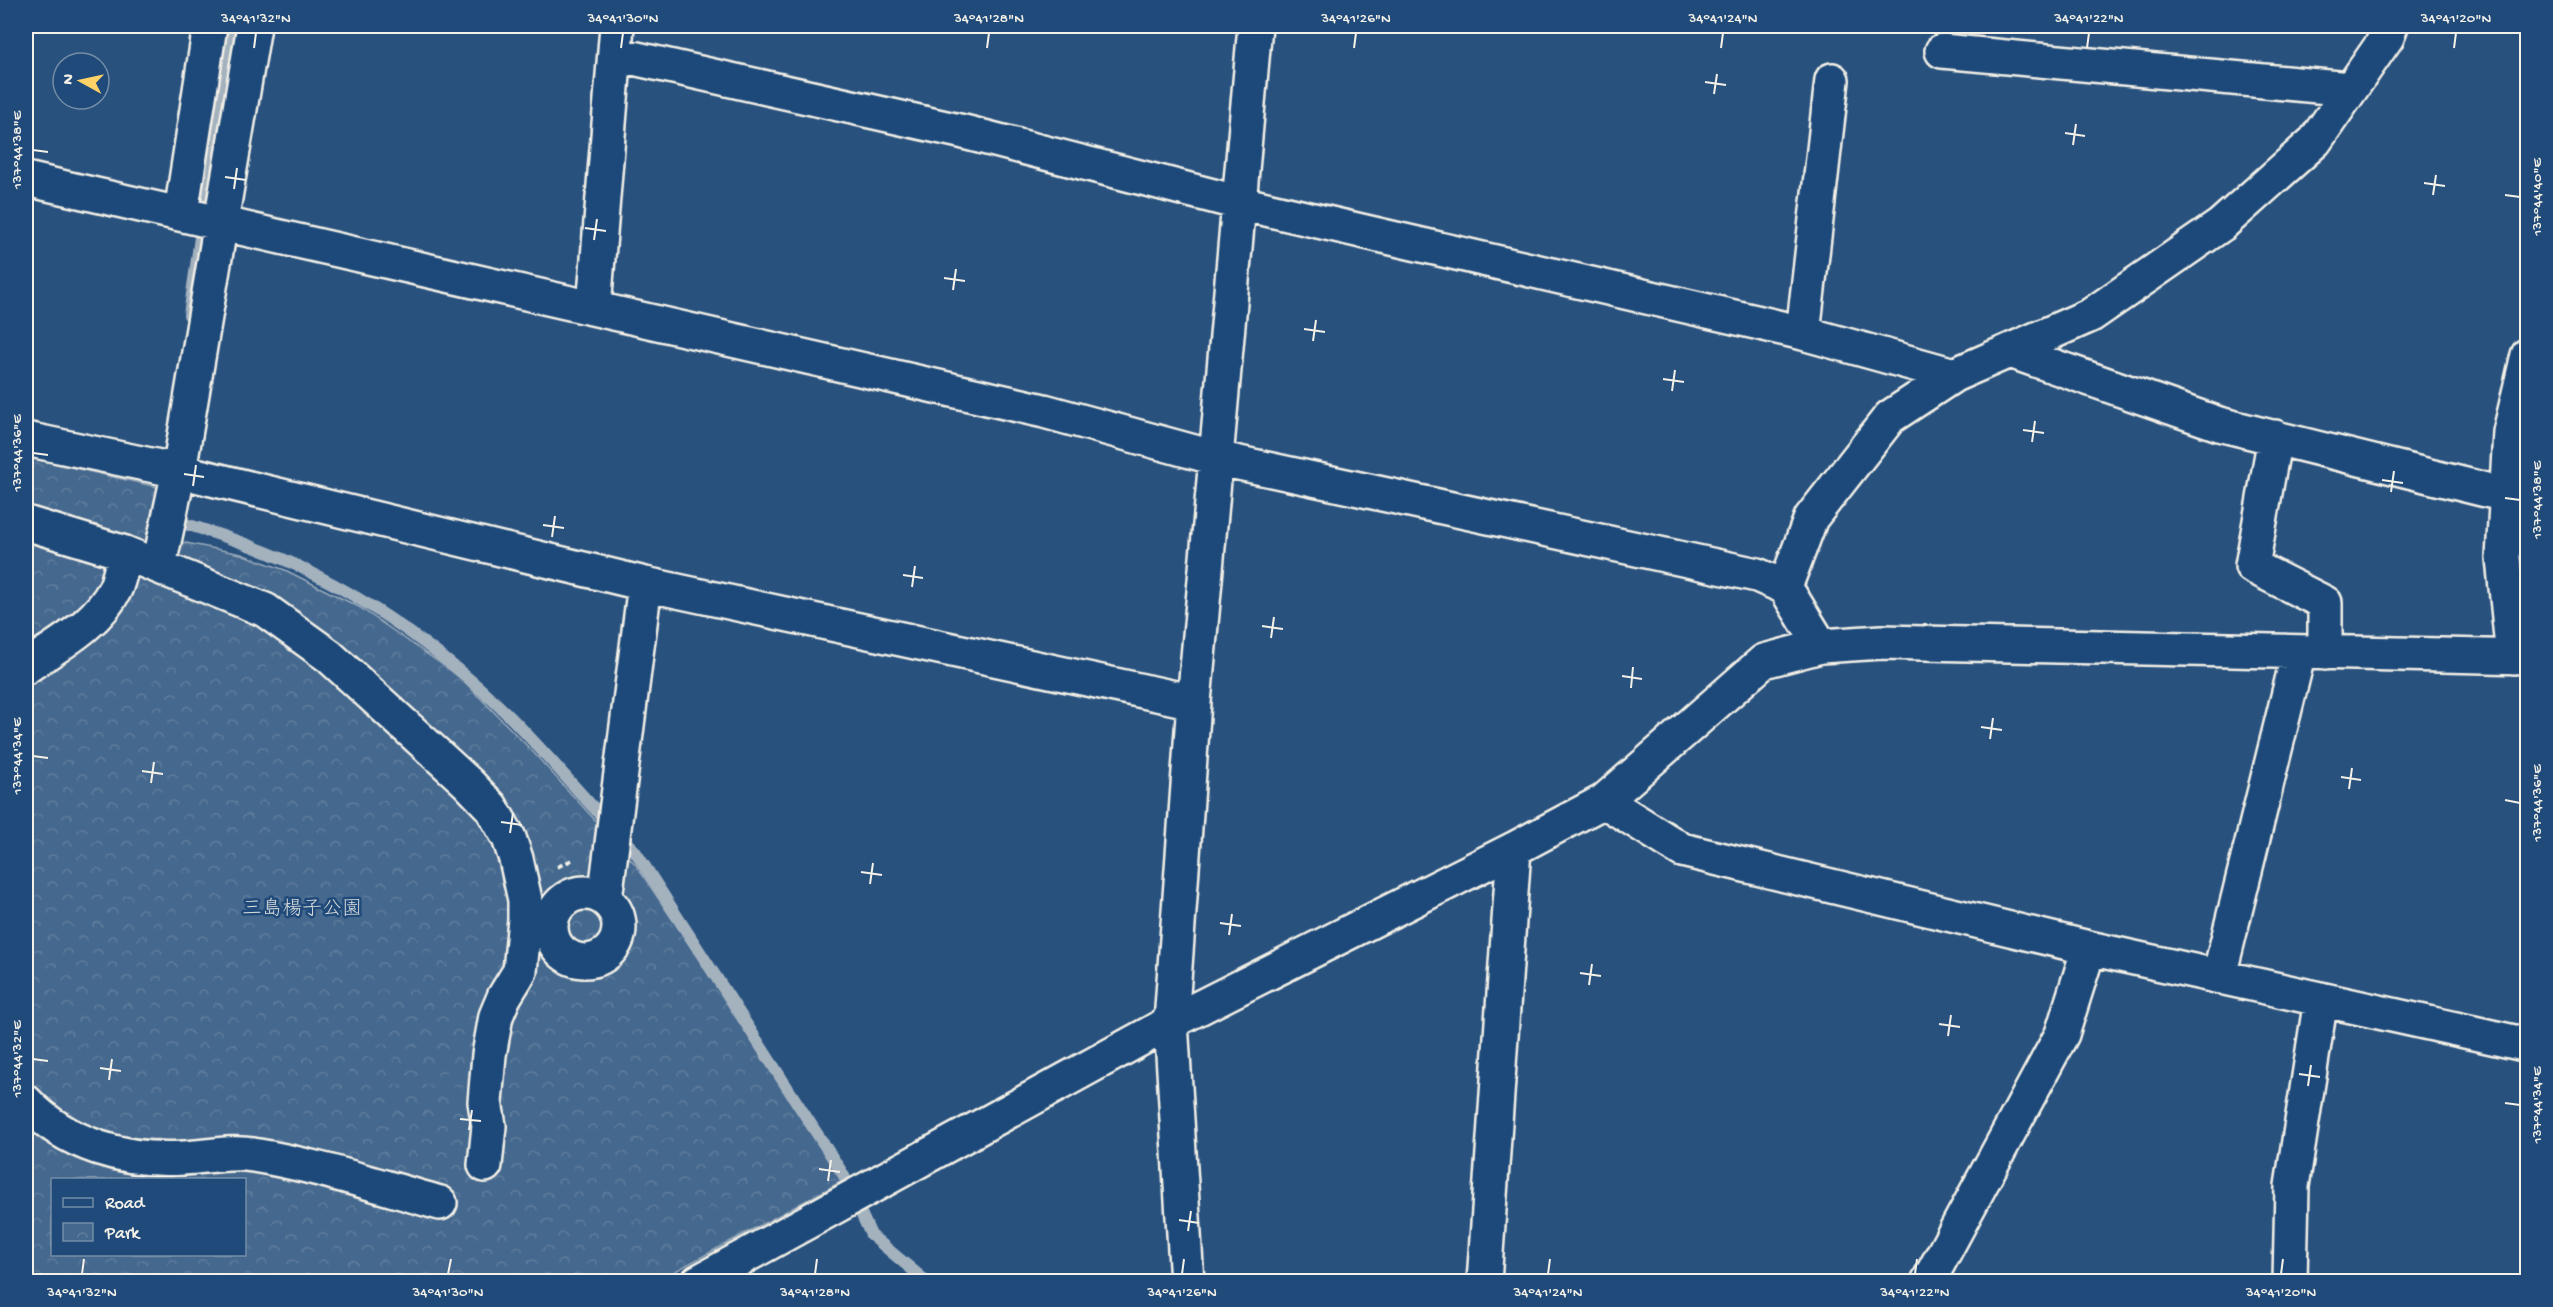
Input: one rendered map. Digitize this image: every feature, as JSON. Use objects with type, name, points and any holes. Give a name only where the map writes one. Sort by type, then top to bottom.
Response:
[{"type":"street","points":[[181,213],[210,26]]},
{"type":"street","points":[[159,565],[179,471],[254,26]]},
{"type":"street","points":[[1187,1281],[1171,1022],[1194,702],[1256,26]]},
{"type":"street","points":[[1785,587],[1811,518],[1890,417],[1954,375],[2091,315],[2222,225],[2314,141],[2386,37],[2391,26]]},
{"type":"street","points":[[594,307],[616,40],[1240,203],[1803,333],[1954,375]]},
{"type":"street","points":[[1942,51],[2350,89]]},
{"type":"street","points":[[1803,333],[1832,80]]},
{"type":"street","points":[[26,178],[1044,411],[1216,458],[1757,574],[1785,587],[1821,646]]},
{"type":"street","points":[[2010,351],[2219,424],[2506,495]]},
{"type":"street","points":[[698,1281],[1171,1022],[1514,849],[1604,801],[1764,661],[1821,646],[1882,642],[2520,657],[2503,558],[2510,432],[2528,355]]},
{"type":"street","points":[[2219,976],[2325,603],[2252,566],[2275,437]]},
{"type":"street","points":[[26,439],[179,471],[645,584],[1194,702]]},
{"type":"street","points":[[26,523],[159,565],[265,610],[329,656],[468,783],[491,807],[509,838],[525,900],[524,957],[520,971],[504,997],[496,1016],[489,1055],[485,1102],[489,1126],[485,1165]]},
{"type":"street","points":[[26,667],[76,633],[102,609],[116,588],[125,553]]},
{"type":"street","points":[[605,899],[645,584]]},
{"type":"street","points":[[1604,801],[1682,849],[2089,948],[2528,1045]]},
{"type":"street","points":[[1484,1281],[1514,849]]},
{"type":"street","points":[[1928,1281],[2062,1034],[2089,948]]},
{"type":"street","points":[[2290,1281],[2292,1186],[2321,999]]},
{"type":"street","points":[[26,1102],[62,1133],[125,1155],[161,1160],[251,1154],[440,1203]]},
{"type":"path","points":[[525,900],[539,879],[575,859],[610,862]]},
{"type":"green space","name":"三島楊子公園","points":[[26,457],[175,491],[176,541],[241,554],[285,570],[359,607],[460,677],[532,751],[636,865],[846,1179],[657,1281],[26,1282]]},
{"type":"waterway","points":[[189,315],[230,26]]},
{"type":"waterway","points":[[170,519],[279,557],[354,596],[432,649],[491,698],[512,719],[635,851],[843,1174],[871,1235],[927,1282]]}]
